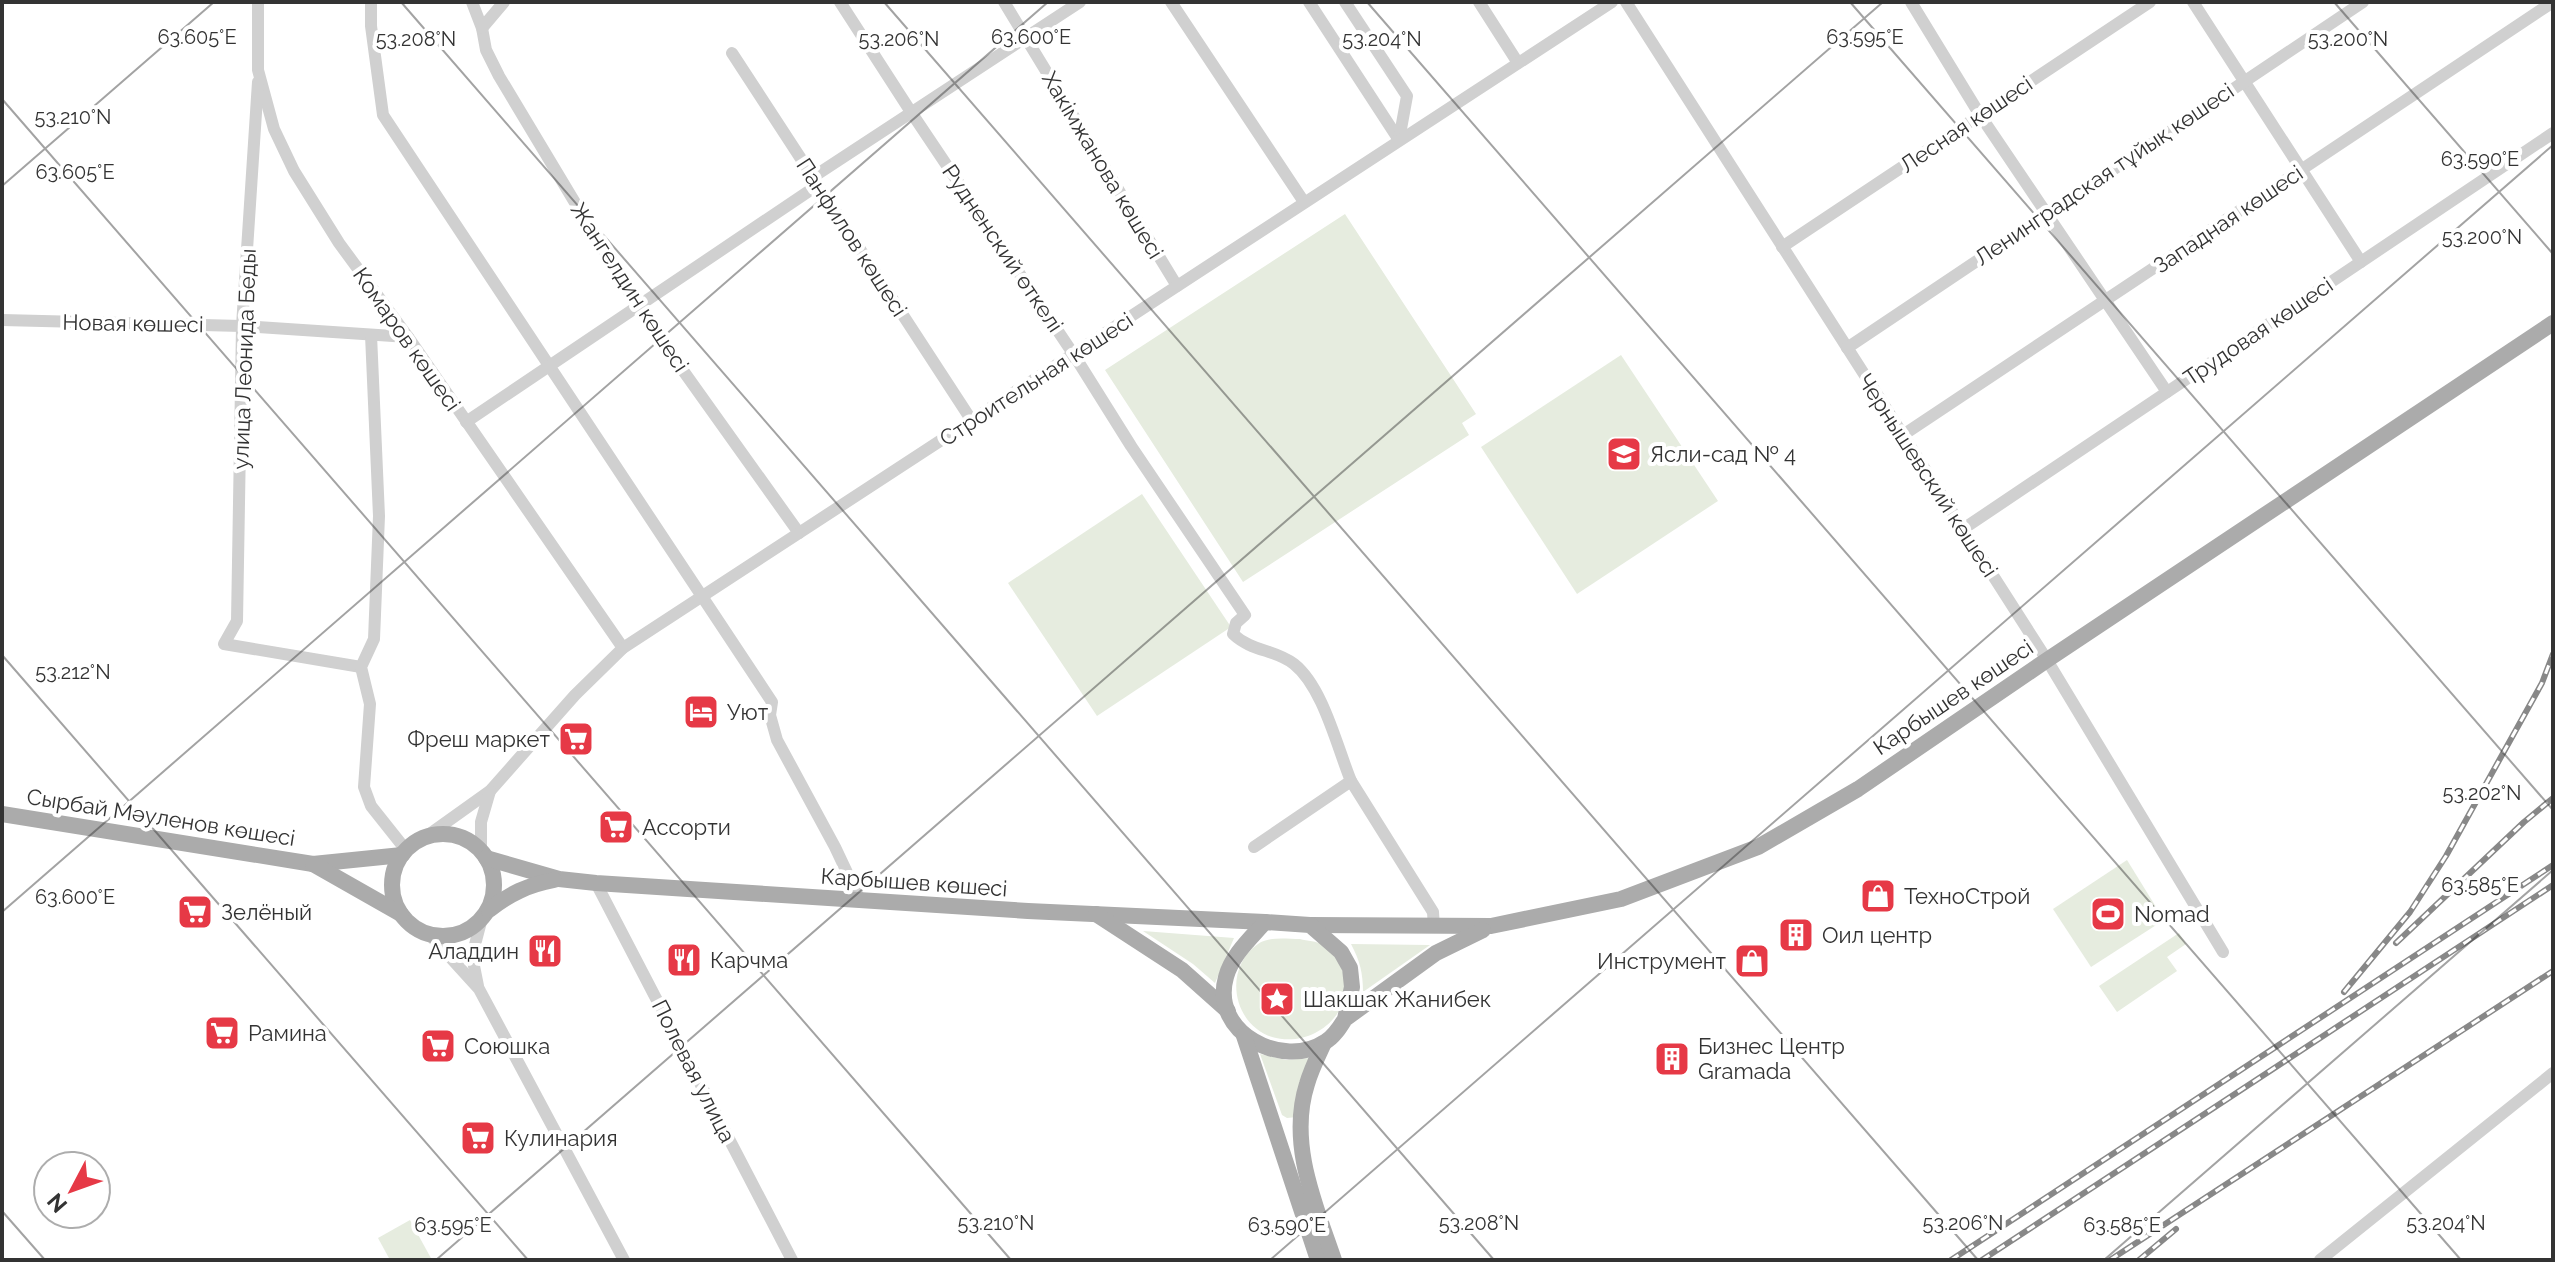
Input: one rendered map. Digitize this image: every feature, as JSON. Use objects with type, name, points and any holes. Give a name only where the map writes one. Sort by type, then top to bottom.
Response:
[{"type":"main road","name":"Карбышев көшесі","points":[[1310,925],[1491,926],[1621,899],[1758,847],[1858,789],[2553,323]]},
{"type":"main road","name":"Сырбай Мәуленов көшесі","points":[[2,814],[313,864]]},
{"type":"main road","points":[[401,914],[392,884],[397,864],[404,852],[427,836],[442,834],[456,835],[470,841],[484,854],[492,870],[494,884],[492,898],[484,914]]},
{"type":"main road","points":[[313,864],[404,852]]},
{"type":"main road","points":[[484,854],[559,879]]},
{"type":"main road","points":[[313,864],[401,914],[413,926],[429,934],[443,936],[471,928],[484,914],[515,892],[532,884],[559,879]]},
{"type":"main road","name":"Карбышев көшесі","points":[[559,879],[1028,911],[1265,922]]},
{"type":"main road","points":[[1095,913],[1182,970],[1228,1011]]},
{"type":"main road","points":[[1345,1019],[1352,987],[1350,968],[1341,952],[1310,925],[1265,922],[1232,961],[1225,980],[1228,1011],[1234,1025],[1244,1036],[1264,1046],[1285,1051],[1306,1049],[1324,1043],[1345,1019],[1436,953],[1491,926]]},
{"type":"main road","points":[[1244,1036],[1318,1260]]},
{"type":"main road","points":[[1324,1043],[1306,1085],[1300,1130],[1306,1176],[1334,1260]]},
{"type":"street","name":"Комаров көшесі","points":[[258,2],[258,70],[274,129],[294,171],[339,243],[408,337],[623,648]]},
{"type":"street","points":[[371,2],[371,26],[383,115],[772,702],[770,715],[777,740],[860,900]]},
{"type":"street","name":"Жангелдин көшесі","points":[[472,2],[486,50],[499,76],[637,306],[799,533]]},
{"type":"street","points":[[482,28],[504,2]]},
{"type":"street","name":"Рудненский өткелі","points":[[840,2],[1245,615],[1236,623],[1233,634],[1246,646],[1282,657],[1295,665],[1311,683],[1351,781]]},
{"type":"street","name":"Хакімжанова көшесі","points":[[1004,2],[1177,286]]},
{"type":"street","points":[[466,422],[637,306],[911,112],[1080,2]]},
{"type":"street","points":[[1171,2],[1304,202]]},
{"type":"street","points":[[1309,2],[1399,140]]},
{"type":"street","points":[[1345,2],[1407,96],[1399,140]]},
{"type":"street","points":[[1479,2],[1518,63]]},
{"type":"street","name":"Строительная көшесі","points":[[427,836],[490,791],[575,695],[623,648],[1612,2]]},
{"type":"street","points":[[1911,2],[1980,115],[2167,392]]},
{"type":"street","name":"Лесная көшесі","points":[[1782,247],[2150,2]]},
{"type":"street","points":[[2193,2],[2361,262]]},
{"type":"street","name":"Ленинградская тұйық көшесі","points":[[1847,348],[2363,2]]},
{"type":"street","name":"Западная көшесі","points":[[1903,435],[2553,2]]},
{"type":"street","name":"Чернышевский көшесі","points":[[1631,4],[1782,247],[2047,660],[2223,952]]},
{"type":"street","name":"Панфилов көшесі","points":[[732,53],[972,421]]},
{"type":"street","name":"улица Леонида Беды","points":[[258,70],[242,326],[237,621],[224,644],[361,667]]},
{"type":"street","name":"Трудовая көшесі","points":[[1963,529],[2553,133]]},
{"type":"street","name":"Новая көшесі","points":[[2,320],[242,326],[408,337]]},
{"type":"street","points":[[371,335],[379,516],[374,639],[361,667],[370,704],[364,787],[371,806],[404,852]]},
{"type":"street","points":[[1254,847],[1351,781],[1433,912],[1434,927]]},
{"type":"street","points":[[484,854],[481,822],[490,791]]},
{"type":"street","name":"Полевая улица","points":[[596,883],[792,1260]]},
{"type":"street","points":[[479,989],[472,956],[484,914]]},
{"type":"street","points":[[429,934],[479,989],[624,1260]]},
{"type":"street","points":[[2320,1260],[2553,1073]]},
{"type":"shaded area","points":[[1345,214],[1476,414],[1462,423],[1469,435],[1243,582],[1105,370]]},
{"type":"shaded area","points":[[1621,355],[1718,501],[1577,594],[1481,447]]},
{"type":"shaded area","points":[[1142,494],[1231,627],[1097,716],[1008,583]]},
{"type":"shaded area","name":"Nomad","points":[[2127,860],[2164,920],[2091,967],[2053,909]]},
{"type":"shaded area","points":[[1143,931],[1234,938],[1215,983],[1193,964]]},
{"type":"shaded area","name":"Nomad","points":[[2179,933],[2186,944],[2167,957],[2177,971],[2117,1012],[2099,986]]},
{"type":"shaded area","points":[[1300,939],[1321,944],[1332,953],[1345,979],[1345,995],[1340,1009],[1319,1031],[1304,1037],[1272,1037],[1258,1030],[1241,1008],[1237,995],[1240,967],[1247,954],[1262,941]]},
{"type":"shaded area","points":[[1351,944],[1430,945],[1363,992],[1360,967]]},
{"type":"shaded area","points":[[1260,1054],[1286,1060],[1309,1058],[1297,1117],[1282,1115]]},
{"type":"shaded area","points":[[410,1220],[432,1260],[390,1260],[378,1238]]},
{"type":"railway","points":[[2344,992],[2410,912],[2446,856],[2542,683],[2553,654]]},
{"type":"railway","points":[[2396,943],[2553,798]]},
{"type":"railway","points":[[1951,1260],[2553,865]]},
{"type":"railway","points":[[1982,1260],[2553,885]]},
{"type":"railway","points":[[2110,1260],[2553,971]]},
{"type":"railway","points":[[2139,1260],[2176,1229]]},
{"type":"place","name":"Ясли-сад № 4","points":[[1624,454]]},
{"type":"place","name":"Уют","points":[[701,712]]},
{"type":"place","name":"Фреш маркет","points":[[576,739]]},
{"type":"place","name":"Ассорти","points":[[616,827]]},
{"type":"place","name":"ТехноСтрой","points":[[1878,896]]},
{"type":"place","name":"Зелёный","points":[[195,912]]},
{"type":"place","name":"Nomad","points":[[2108,914]]},
{"type":"place","name":"Оил центр","points":[[1796,935]]},
{"type":"place","name":"Аладдин","points":[[545,951]]},
{"type":"place","name":"Карчма","points":[[684,960]]},
{"type":"place","name":"Инструмент","points":[[1752,961]]},
{"type":"place","name":"Шакшак Жанибек","points":[[1277,999]]},
{"type":"place","name":"Рамина","points":[[222,1033]]},
{"type":"place","name":"Союшка","points":[[438,1046]]},
{"type":"place","name":"Бизнес Центр Gramada","points":[[1672,1059]]},
{"type":"place","name":"Кулинария","points":[[478,1138]]}]
